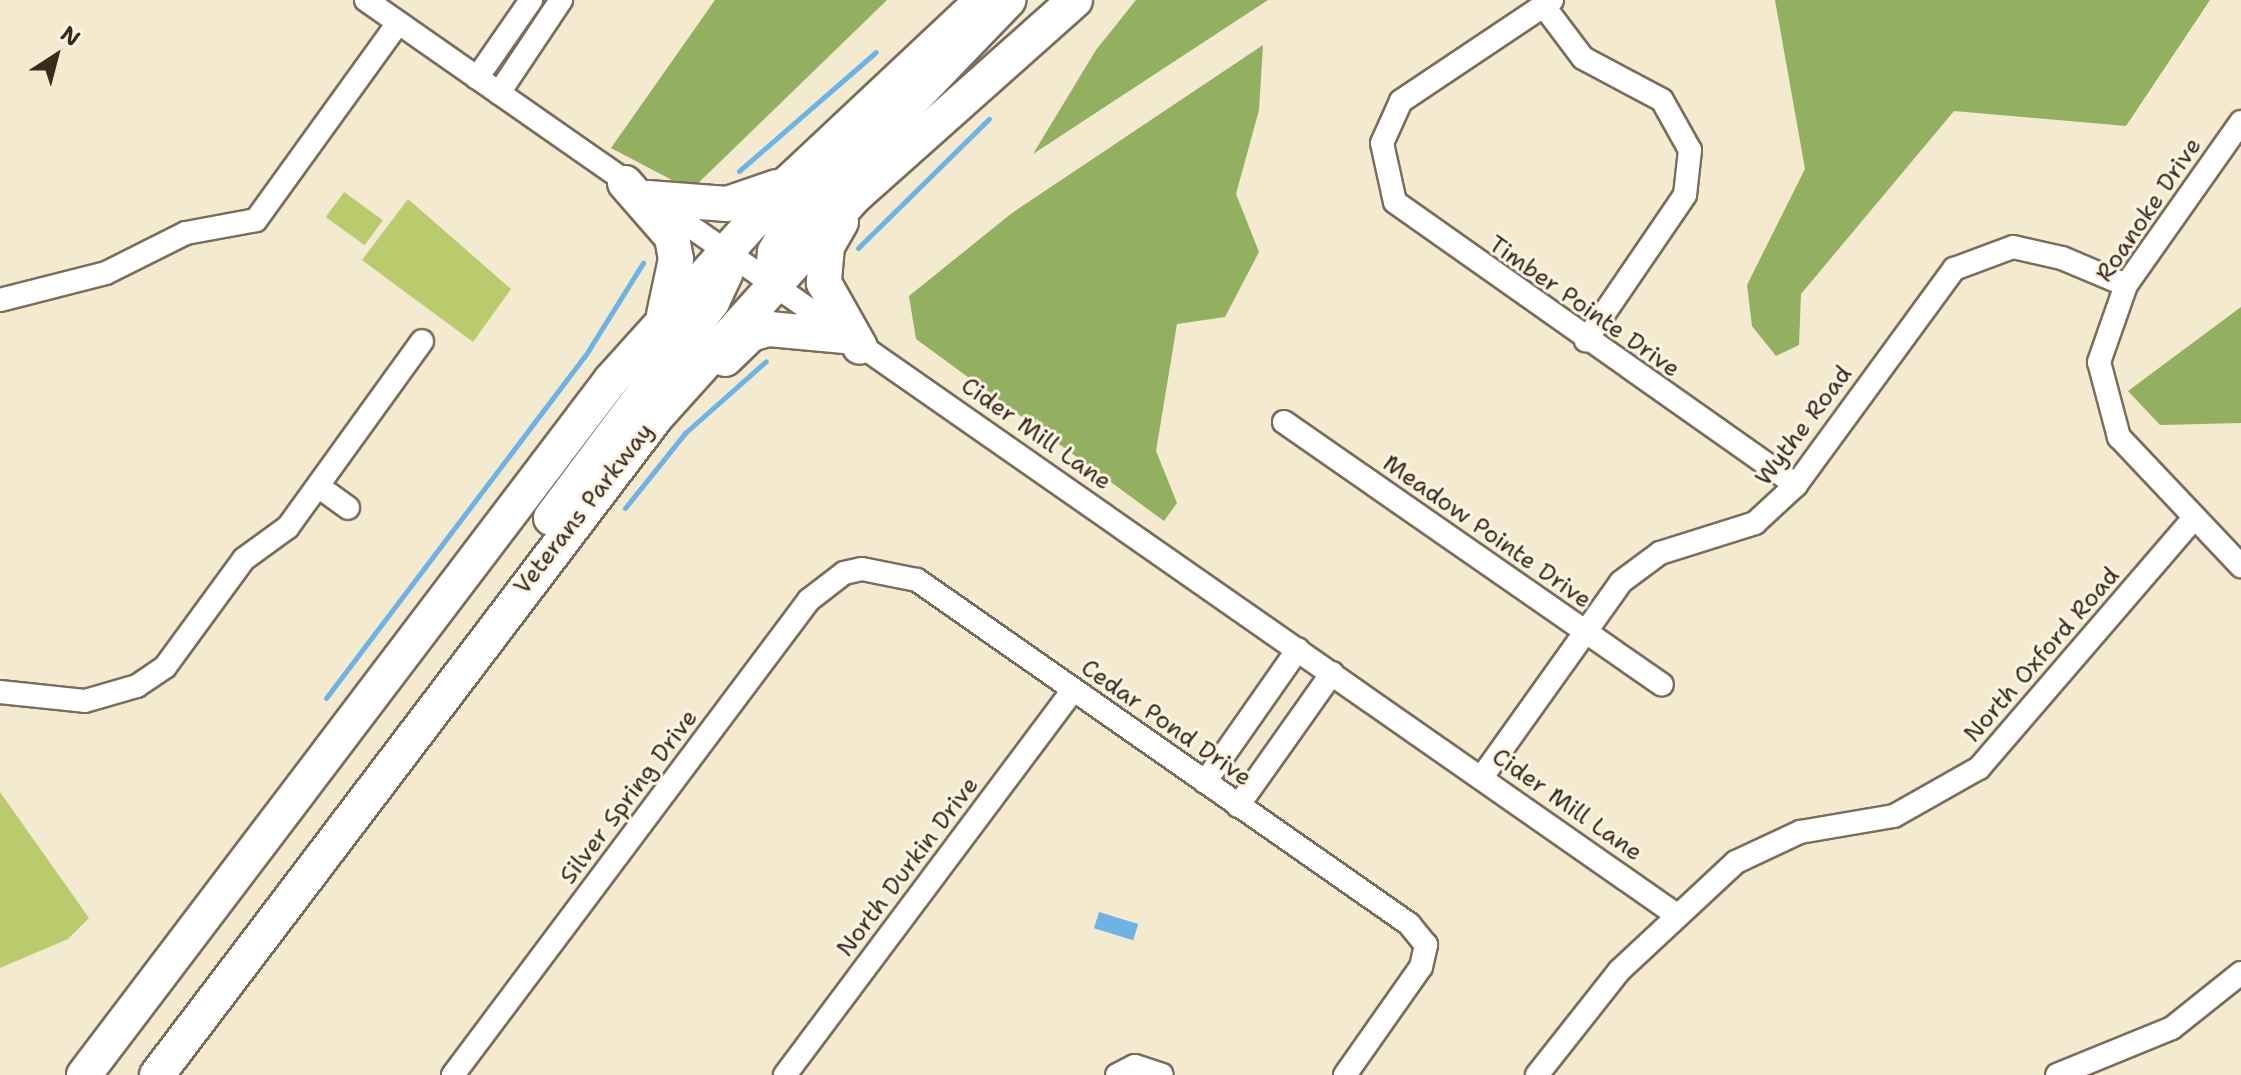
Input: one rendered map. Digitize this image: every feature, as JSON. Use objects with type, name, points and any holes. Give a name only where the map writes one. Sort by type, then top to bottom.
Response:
[{"type":"highway","points":[[84,1075],[537,473],[662,320],[789,182],[983,0]]},
{"type":"highway","points":[[772,285],[775,252],[788,229],[1008,0]]},
{"type":"highway","name":"Veterans Parkway","points":[[157,1075],[580,512],[772,285],[854,197],[1075,0]]},
{"type":"highway","points":[[636,191],[727,204],[789,182]]},
{"type":"highway","points":[[636,191],[672,237],[676,259],[662,320]]},
{"type":"highway","points":[[852,342],[834,311],[824,277],[827,246],[854,197]]},
{"type":"highway","points":[[497,621],[527,555],[592,455],[718,292],[724,251]]},
{"type":"highway","points":[[580,512],[613,494],[751,334],[781,328],[852,342]]},
{"type":"street","name":"Cider Mill Lane","points":[[366,0],[1674,913]]},
{"type":"street","points":[[477,78],[531,0]]},
{"type":"street","points":[[499,93],[561,0]]},
{"type":"street","points":[[1548,2],[1583,58],[1662,100],[1690,150],[1685,195],[1586,340]]},
{"type":"street","name":"Timber Pointe Drive","points":[[1548,2],[1423,82],[1393,113],[1382,143],[1387,184],[1407,214],[1796,485]]},
{"type":"street","points":[[0,300],[106,273],[186,233],[256,220],[398,23]]},
{"type":"street","name":"Roanoke Drive","points":[[2241,122],[2126,285],[2102,339],[2103,398],[2134,456],[2241,566]]},
{"type":"street","name":"Wythe Road","points":[[1482,777],[1583,631],[1639,566],[1755,523],[1796,485],[1937,285],[1982,244],[2032,249],[2126,285]]},
{"type":"street","points":[[0,692],[85,701],[151,678],[181,651],[244,559],[288,527],[422,341]]},
{"type":"street","name":"Meadow Pointe Drive","points":[[1284,422],[1662,685]]},
{"type":"street","points":[[318,486],[348,508]]},
{"type":"street","name":"North Oxford Road","points":[[1537,1075],[1674,913],[1771,842],[1894,816],[1979,768],[2194,518]]},
{"type":"street","name":"Cedar Pond Drive","points":[[862,569],[917,580],[1409,924],[1430,944],[1421,967],[1345,1075]]},
{"type":"street","name":"Silver Spring Drive","points":[[453,1075],[809,600],[844,573],[862,569]]},
{"type":"street","points":[[1205,782],[1298,649]]},
{"type":"street","points":[[1238,806],[1332,673]]},
{"type":"street","name":"North Durkin Drive","points":[[785,1075],[1073,690]]},
{"type":"street","points":[[2057,1075],[2172,1028],[2241,973]]},
{"type":"street","points":[[1129,1065],[1162,1075]]},
{"type":"green space","points":[[715,0],[887,0],[691,190],[611,148]]},
{"type":"green space","points":[[1136,0],[1268,0],[1033,154],[1096,50]]},
{"type":"green space","points":[[1775,0],[2210,0],[2126,126],[1954,111],[1801,294],[1799,345],[1776,356],[1752,326],[1747,285],[1805,169]]},
{"type":"green space","points":[[1263,45],[1259,110],[1236,194],[1259,252],[1225,317],[1177,324],[1156,451],[1177,503],[1164,521],[916,339],[909,296],[1012,213]]},
{"type":"green space","points":[[344,192],[383,220],[365,245],[326,217]]},
{"type":"green space","points":[[408,199],[511,289],[473,342],[362,260]]},
{"type":"green space","points":[[2241,307],[2241,423],[2160,425],[2128,391]]},
{"type":"green space","points":[[0,792],[89,918],[68,939],[0,968]]},
{"type":"water","points":[[1099,912],[1138,924],[1133,940],[1094,928]]},
{"type":"waterway","points":[[739,171],[876,52]]},
{"type":"waterway","points":[[858,248],[989,119]]},
{"type":"waterway","points":[[326,698],[585,356],[643,263]]},
{"type":"waterway","points":[[625,508],[685,433],[766,361]]}]
